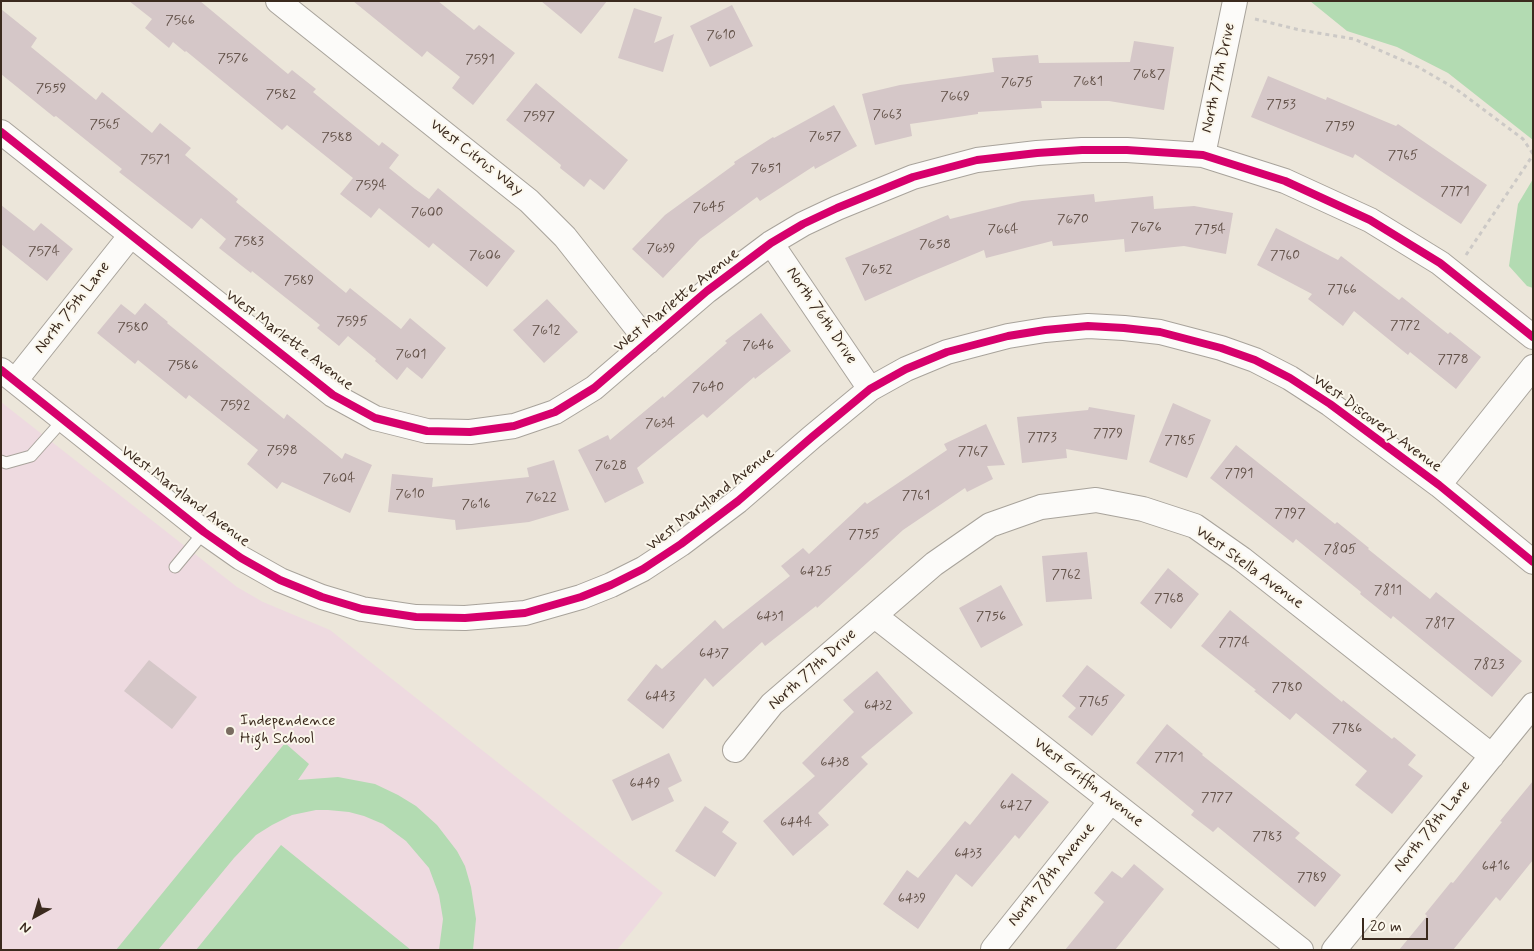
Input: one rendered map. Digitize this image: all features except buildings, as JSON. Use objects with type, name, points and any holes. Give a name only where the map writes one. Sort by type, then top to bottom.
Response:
[{"type":"street","name":"West Citrus Way","points":[[278,1],[529,201],[564,237],[648,342]]},
{"type":"street","name":"North 77th Drive","points":[[1202,155],[1234,8]]},
{"type":"street","name":"West Marlette Avenue","points":[[1,132],[333,395],[375,418],[427,431],[470,432],[514,426],[555,412],[594,388],[707,291],[771,243],[803,224],[837,208],[913,177],[977,160],[1082,150],[1127,150],[1202,155],[1285,181],[1370,220],[1440,263],[1533,337]]},
{"type":"street","name":"North 75th Lane","points":[[8,376],[131,235]]},
{"type":"street","name":"North 76th Drive","points":[[771,243],[870,389]]},
{"type":"street","name":"West Discovery Avenue","points":[[870,389],[906,369],[947,352],[1008,336],[1088,326],[1160,332],[1221,348],[1255,360],[1290,378],[1330,404],[1439,485],[1533,562]]},
{"type":"street","points":[[1439,485],[1533,368]]},
{"type":"street","name":"West Maryland Avenue","points":[[8,376],[204,532],[241,558],[280,580],[322,597],[362,609],[416,617],[446,618],[525,613],[581,597],[643,570],[738,501],[870,389]]},
{"type":"street","name":"West Stella Avenue","points":[[875,616],[934,564],[990,525],[1042,507],[1096,500],[1143,509],[1195,526],[1242,559],[1492,756]]},
{"type":"street","name":"North 77th Drive","points":[[735,750],[772,704],[875,616]]},
{"type":"street","name":"West Griffin Avenue","points":[[875,616],[1301,950]]},
{"type":"street","name":"North 78th Lane","points":[[1334,950],[1533,705]]},
{"type":"street","name":"North 78th Avenue","points":[[993,948],[1111,801]]},
{"type":"lane","points":[[1,461],[6,463],[31,456],[63,420]]},
{"type":"lane","points":[[175,568],[204,532]]},
{"type":"path","points":[[1234,8],[1300,30],[1354,40],[1418,67],[1456,89],[1523,138],[1533,154],[1454,274]]},
{"type":"shaded area","name":"Independence High School","points":[[1,402],[237,587],[263,602],[330,630],[663,893],[617,950],[1,950]]},
{"type":"green space","points":[[1310,1],[1533,1],[1533,140],[1448,73],[1397,47],[1347,31]]},
{"type":"green space","points":[[1533,179],[1533,288],[1527,286],[1509,266],[1518,204]]},
{"type":"green space","points":[[285,743],[309,764],[298,780],[338,777],[375,784],[416,806],[437,825],[457,851],[465,866],[471,887],[476,919],[473,950],[439,950],[443,919],[439,895],[429,868],[406,841],[383,824],[364,816],[349,812],[316,810],[292,815],[256,835],[234,858],[158,950],[116,950]]},
{"type":"green space","points":[[281,845],[411,950],[196,950]]},
{"type":"cycle path","points":[[1,132],[333,395],[375,418],[427,431],[470,432],[514,426],[555,412],[594,388],[707,291],[771,243],[803,224],[913,177],[977,160],[1037,153],[1127,150],[1203,155],[1285,181],[1370,220],[1440,263],[1533,337]]},
{"type":"cycle path","points":[[1,370],[204,532],[241,558],[280,580],[322,597],[362,609],[416,617],[465,618],[525,613],[581,597],[611,585],[643,569],[681,544],[738,501],[870,389],[906,369],[947,352],[1008,336],[1088,326],[1160,332],[1221,348],[1255,360],[1290,378],[1330,404],[1439,485],[1533,562]]},
{"type":"place","name":"Independence High School","points":[[230,731]]}]
